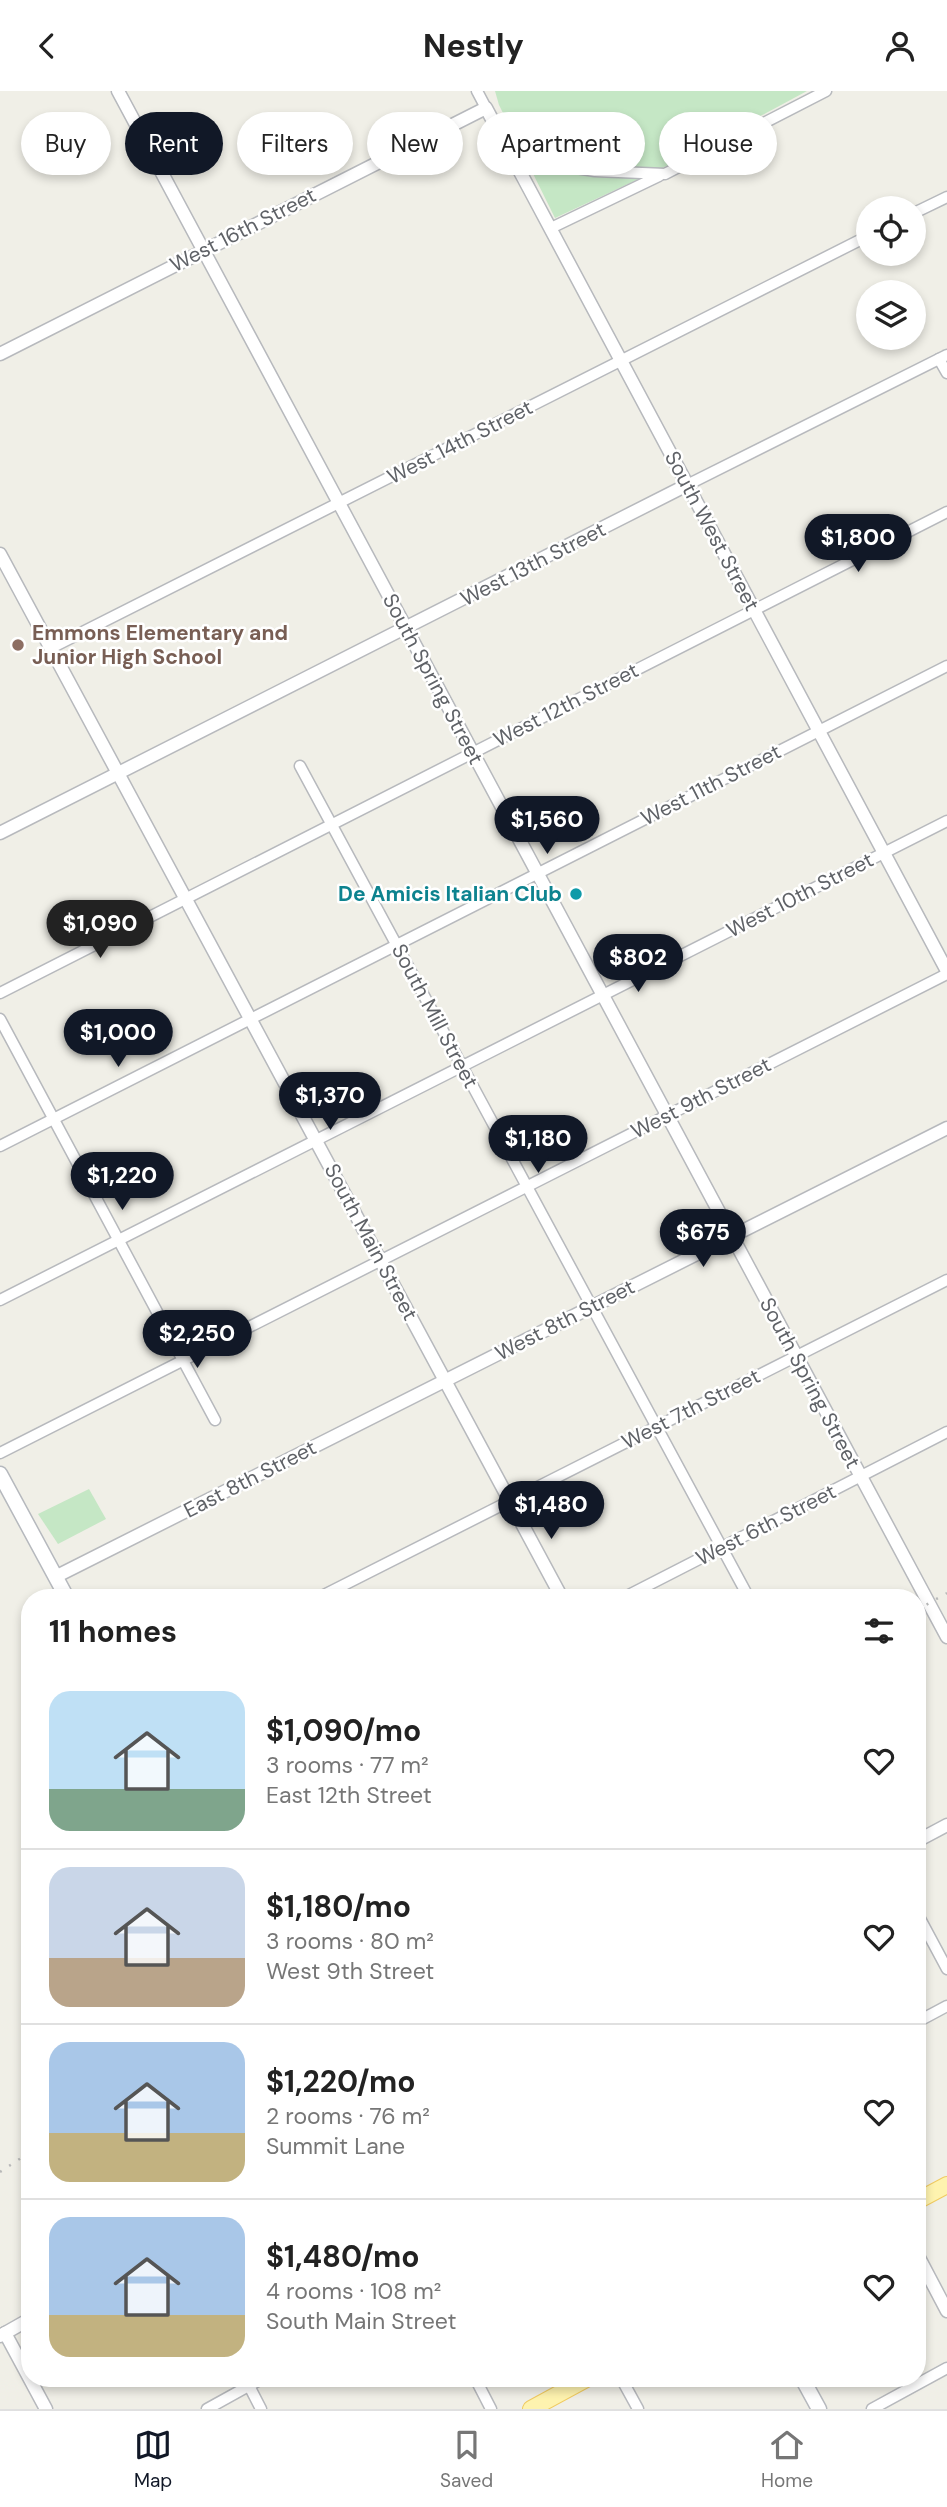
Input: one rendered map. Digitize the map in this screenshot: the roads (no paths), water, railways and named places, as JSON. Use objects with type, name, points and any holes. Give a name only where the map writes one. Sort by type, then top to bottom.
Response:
[{"type":"main road","points":[[0,1474],[62,1589]]},
{"type":"main road","points":[[926,2196],[947,2185]]},
{"type":"main road","points":[[530,2409],[571,2387]]},
{"type":"main road","points":[[807,2387],[819,2409]]},
{"type":"street","name":"South Spring Street","points":[[118,91],[921,1589]]},
{"type":"street","points":[[777,116],[825,91]]},
{"type":"street","name":"West 16th Street","points":[[0,354],[204,250],[482,98]]},
{"type":"street","name":"South West Street","points":[[523,175],[947,972]]},
{"type":"street","points":[[551,228],[626,190],[663,175]]},
{"type":"street","points":[[926,207],[947,197]]},
{"type":"street","name":"West 14th Street","points":[[51,648],[856,242]]},
{"type":"street","points":[[943,357],[947,373]]},
{"type":"street","name":"West 13th Street","points":[[0,833],[943,357]]},
{"type":"street","name":"West 12th Street","points":[[0,993],[947,512]]},
{"type":"street","name":"South Main Street","points":[[0,554],[557,1589]]},
{"type":"street","name":"West 11th Street","points":[[0,1146],[947,666]]},
{"type":"street","name":"South Mill Street","points":[[300,766],[744,1589]]},
{"type":"street","name":"West 10th Street","points":[[0,1300],[947,821]]},
{"type":"street","name":"West 9th Street","points":[[0,1453],[947,972]]},
{"type":"street","points":[[0,1019],[215,1420]]},
{"type":"street","name":"West 8th Street","points":[[445,1381],[947,1128]]},
{"type":"street","name":"West 7th Street","points":[[336,1589],[947,1280]]},
{"type":"street","name":"East 8th Street","points":[[55,1577],[445,1381]]},
{"type":"street","name":"West 6th Street","points":[[641,1589],[947,1432]]},
{"type":"street","name":"South Spring Street","points":[[926,1598],[947,1637]]},
{"type":"street","points":[[926,1836],[947,1825]]},
{"type":"street","points":[[926,1930],[947,1969]]},
{"type":"street","points":[[926,2017],[947,2006]]},
{"type":"street","points":[[926,2271],[947,2311]]},
{"type":"street","points":[[21,2324],[3,2334],[21,2365]]},
{"type":"street","points":[[926,2379],[947,2368]]},
{"type":"street","points":[[33,2387],[46,2409]]},
{"type":"street","points":[[207,2409],[240,2387]]},
{"type":"street","points":[[250,2387],[261,2409]]},
{"type":"street","points":[[480,2387],[491,2409]]},
{"type":"street","points":[[626,2387],[638,2409]]},
{"type":"street","points":[[872,2409],[912,2387]]},
{"type":"railway","points":[[926,1605],[947,1593]]},
{"type":"railway","points":[[0,2172],[21,2158]]},
{"type":"place","name":"Emmons Elementary and Junior High School","points":[[18,645]]},
{"type":"place","name":"De Amicis Italian Club","points":[[576,894]]}]
